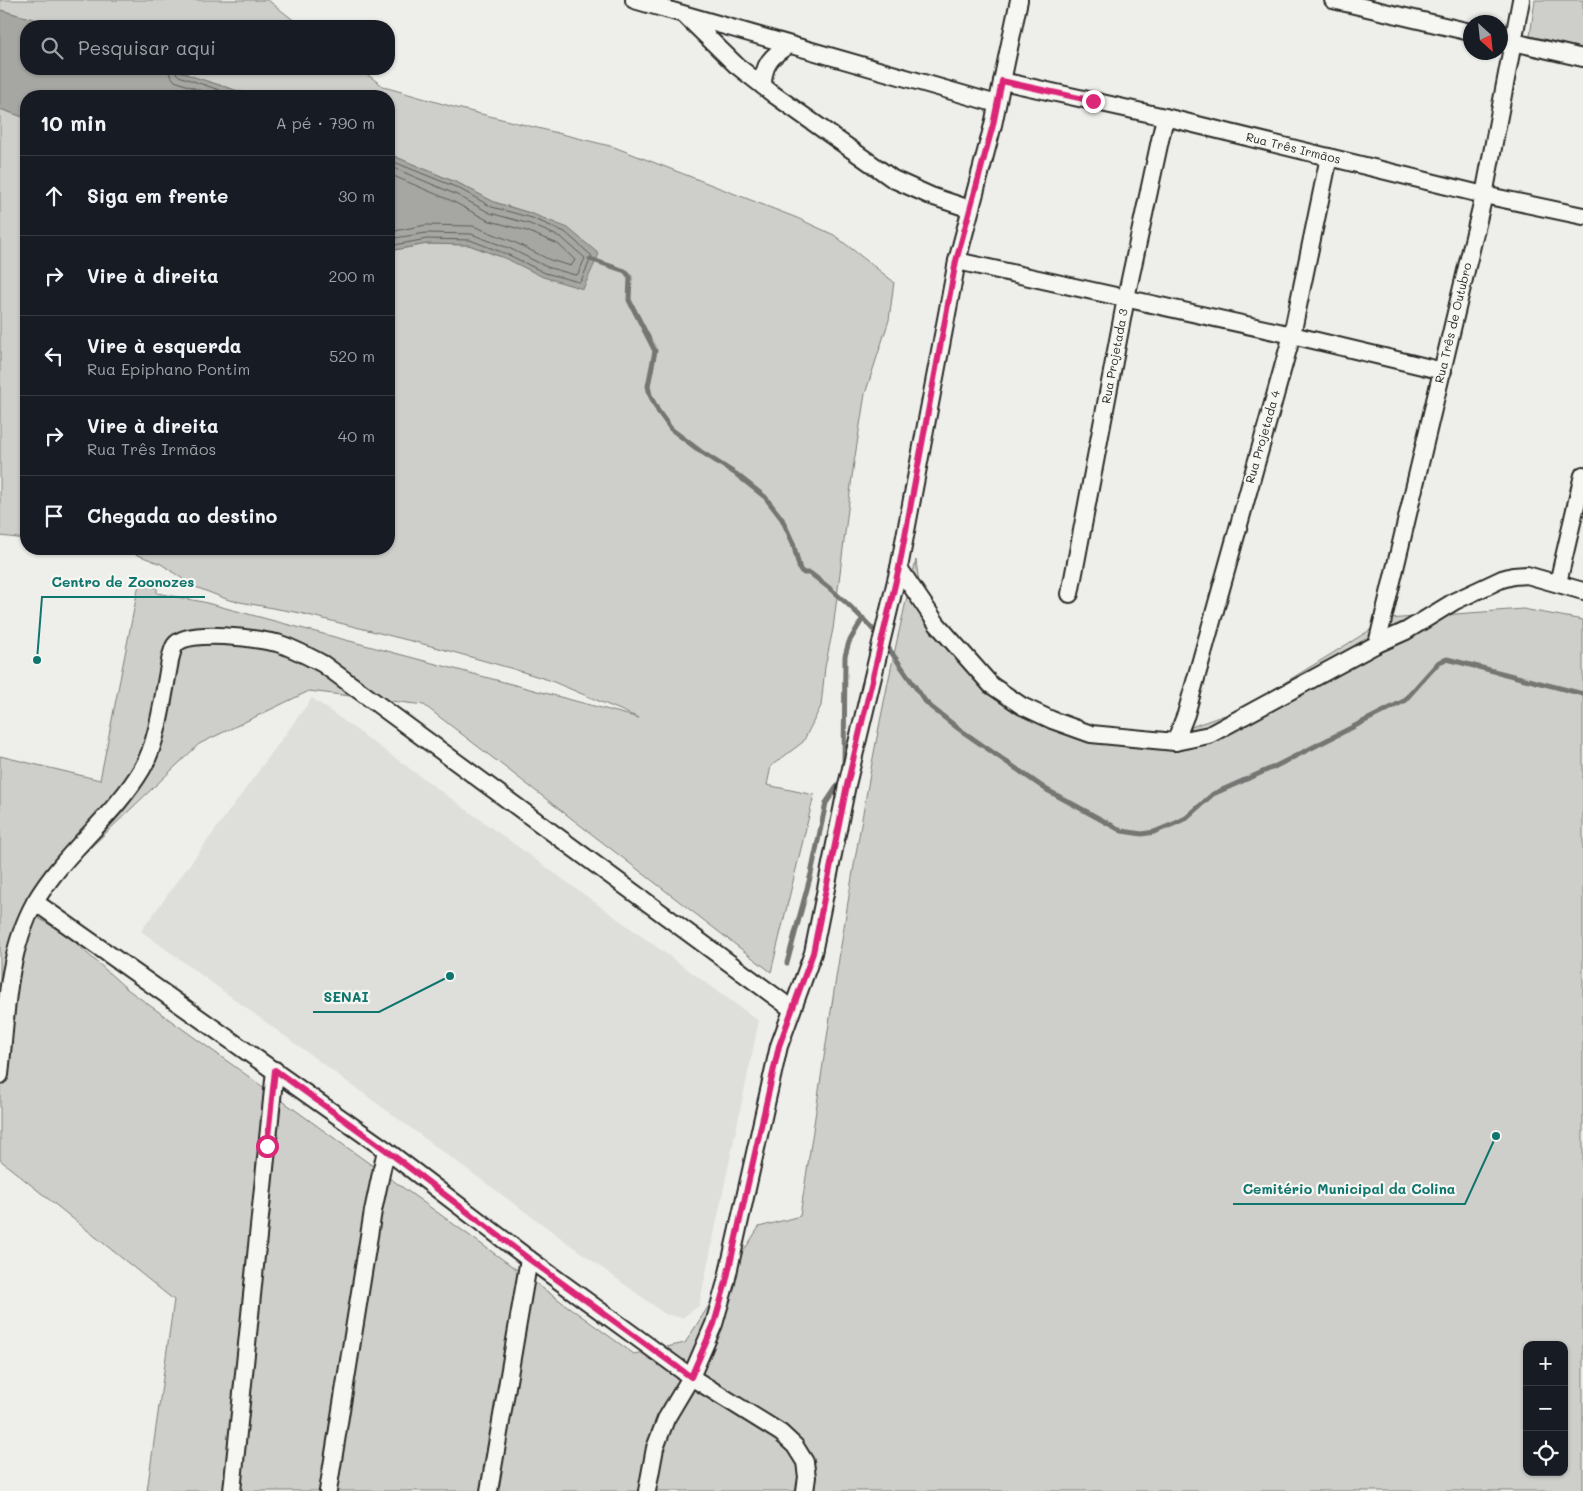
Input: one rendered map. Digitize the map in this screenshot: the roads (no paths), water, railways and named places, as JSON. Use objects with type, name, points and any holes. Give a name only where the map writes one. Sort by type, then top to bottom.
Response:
[{"type":"street","points":[[634,0],[997,104]]},
{"type":"street","points":[[647,1491],[655,1448],[666,1419],[691,1377],[714,1324],[726,1282],[779,1046],[813,953],[847,785],[899,568],[956,261],[997,104],[1020,0]]},
{"type":"street","points":[[1332,0],[1463,30]]},
{"type":"street","name":"Rua Três de Outubro","points":[[1508,35],[1521,0]]},
{"type":"street","points":[[685,16],[736,65],[893,179],[931,196],[970,209]]},
{"type":"street","points":[[1508,40],[1583,58]]},
{"type":"street","points":[[763,86],[763,73],[769,61],[777,52],[788,45]]},
{"type":"street","name":"Rua Três de Outubro","points":[[1377,644],[1484,194],[1503,60]]},
{"type":"street","name":"Rua Três Irmãos","points":[[1002,81],[1165,117],[1583,216]]},
{"type":"street","name":"Rua Projetada 3","points":[[1070,594],[1126,298],[1165,117]]},
{"type":"street","name":"Rua Projetada 4","points":[[1175,742],[1186,714],[1292,334],[1329,157]]},
{"type":"street","points":[[956,261],[1292,334],[1443,371]]},
{"type":"street","points":[[1558,583],[1583,475]]},
{"type":"street","points":[[899,568],[937,624],[949,638],[992,685],[1022,706],[1052,720],[1090,734],[1175,742],[1209,735],[1377,644],[1406,631],[1455,601],[1502,579],[1527,575],[1583,591]]},
{"type":"street","points":[[0,1075],[12,967],[20,936],[35,902],[56,872],[131,785],[143,768],[153,744],[171,656],[176,644],[187,638],[209,634],[276,643],[299,651],[323,664],[792,1009]]},
{"type":"street","points":[[35,902],[386,1150],[529,1259],[691,1377],[781,1433],[795,1446],[805,1462],[807,1477],[805,1491]]},
{"type":"street","points":[[232,1491],[275,1070]]},
{"type":"street","points":[[328,1491],[373,1211],[386,1150]]},
{"type":"street","points":[[489,1491],[529,1259]]},
{"type":"water","points":[[0,10],[37,20],[20,20],[20,75],[189,75],[235,90],[20,90],[20,116],[0,109]]},
{"type":"water","points":[[395,157],[460,184],[494,202],[533,214],[568,228],[599,254],[583,289],[543,277],[507,259],[469,245],[427,244],[395,250]]},
{"type":"waterway","points":[[590,259],[625,271],[630,277],[629,300],[655,351],[648,386],[650,395],[658,411],[671,429],[700,451],[736,474],[765,497],[782,519],[793,543],[800,570],[804,573],[810,573],[838,595],[880,637]]},
{"type":"waterway","points":[[844,767],[845,656],[849,642],[863,618]]},
{"type":"waterway","points":[[885,643],[925,701],[959,729],[1047,790],[1122,831],[1142,834],[1154,832],[1186,818],[1213,794],[1274,767],[1404,701],[1439,662],[1447,659],[1583,694]]},
{"type":"waterway","points":[[787,963],[811,874],[826,803],[840,782]]},
{"type":"place","name":"Centro de Zoonozes","points":[[37,660]]},
{"type":"place","name":"SENAI","points":[[450,976]]},
{"type":"place","name":"Cemitério Municipal da Colina","points":[[1496,1136]]}]
